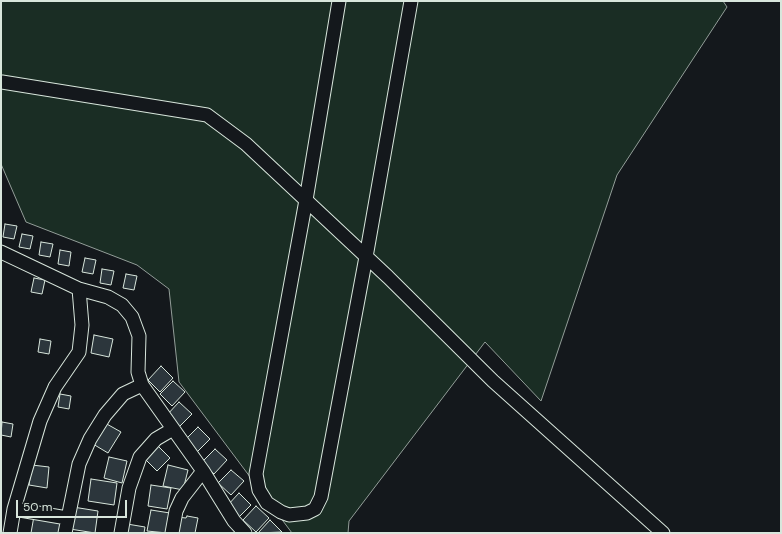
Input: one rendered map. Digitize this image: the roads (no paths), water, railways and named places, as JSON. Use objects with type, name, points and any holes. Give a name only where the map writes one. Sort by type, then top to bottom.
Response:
[{"type":"street","points":[[339,1],[306,200],[256,474],[258,490],[262,497],[274,508],[289,514],[307,513],[315,509],[321,497],[366,257],[411,1]]},
{"type":"street","points":[[2,82],[207,115],[246,144],[366,257],[493,381],[663,533]]},
{"type":"street","points":[[1,252],[79,290],[108,298],[122,305],[132,317],[139,336],[138,372],[142,385],[203,471],[232,527],[245,533]]},
{"type":"street","points":[[10,533],[14,509],[40,421],[55,387],[79,352],[82,325],[79,290]]},
{"type":"street","points":[[65,533],[79,464],[90,439],[105,414],[123,394],[142,385]]},
{"type":"street","points":[[121,533],[129,488],[140,457],[156,439],[173,429]]},
{"type":"street","points":[[172,533],[176,511],[182,498],[192,483],[203,471]]},
{"type":"street","points":[[14,509],[67,518]]}]
